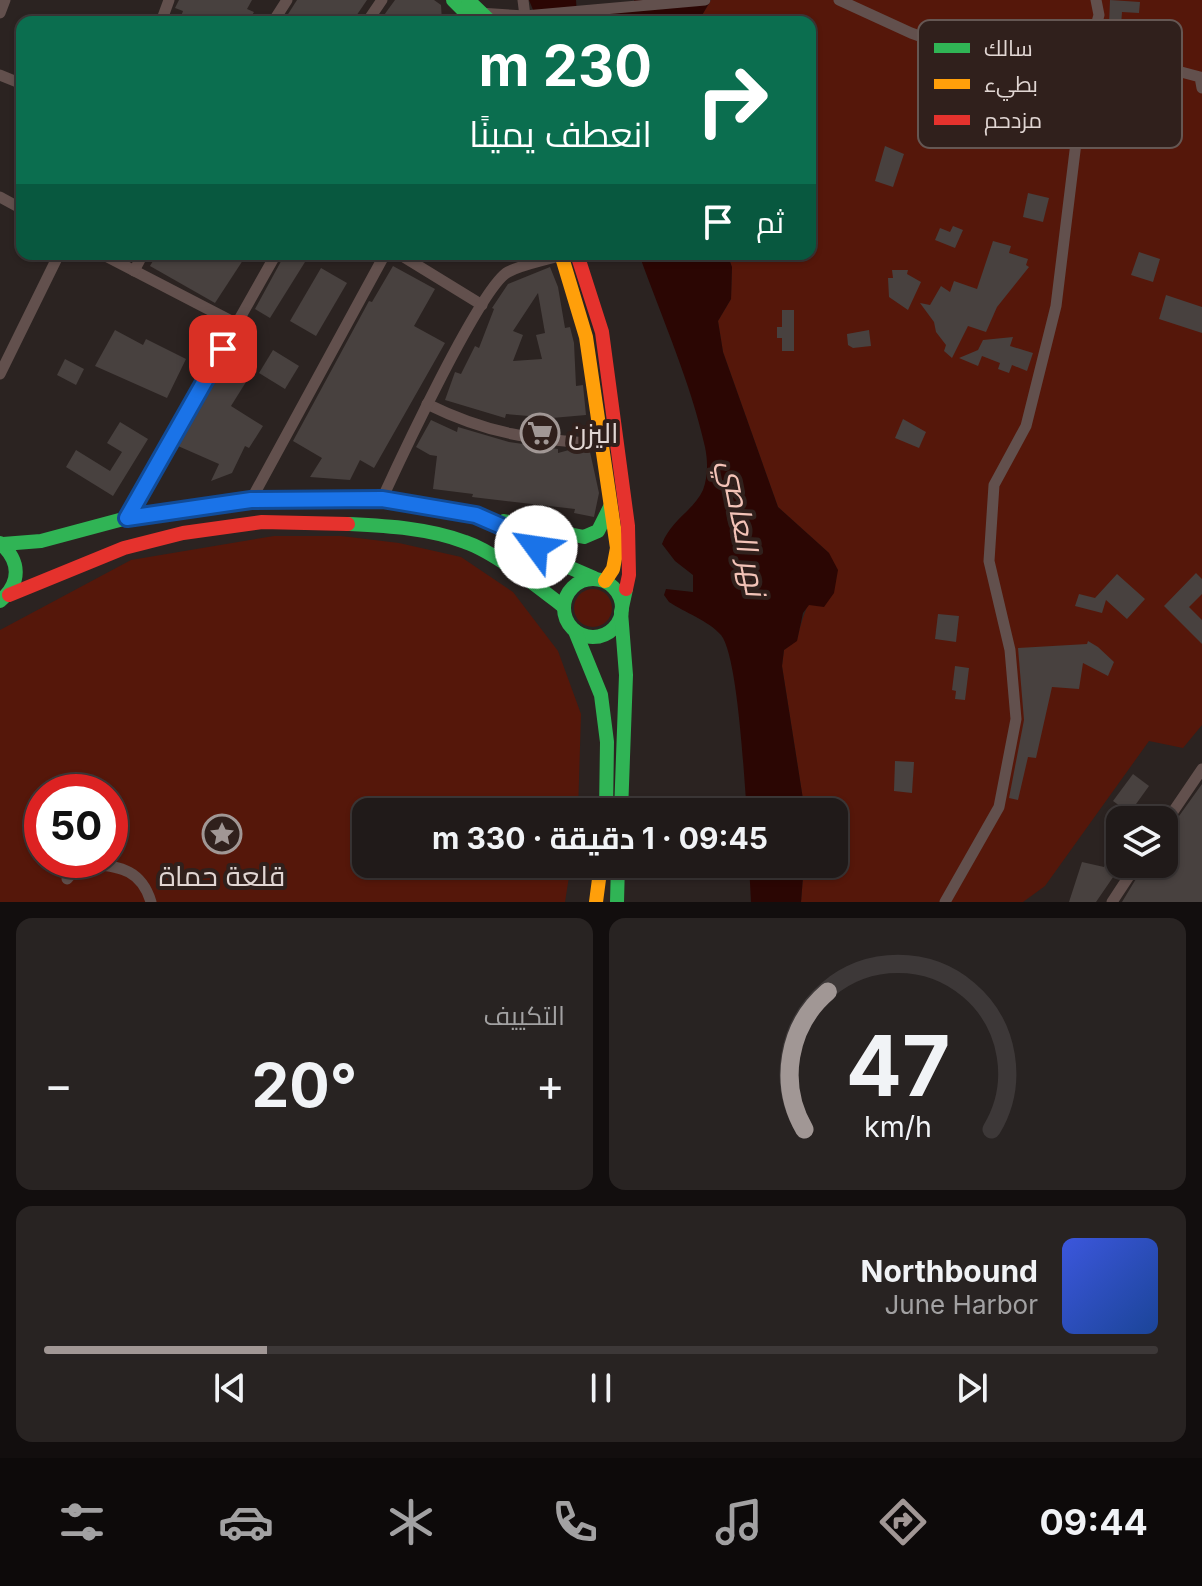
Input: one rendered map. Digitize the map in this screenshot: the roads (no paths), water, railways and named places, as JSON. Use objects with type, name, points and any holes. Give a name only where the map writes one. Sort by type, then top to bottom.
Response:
[{"type":"main road","points":[[453,0],[473,16]]},
{"type":"main road","points":[[563,260],[586,337],[617,548],[613,569],[599,580],[576,584],[570,590],[564,607],[601,695],[607,742],[606,798]]},
{"type":"main road","points":[[575,631],[594,637],[604,634],[618,621],[629,575],[628,526],[602,332],[579,260]]},
{"type":"main road","points":[[2,544],[41,541],[127,518],[251,500],[382,499],[584,537],[598,531],[610,507]]},
{"type":"main road","points":[[476,515],[515,532],[557,562],[599,580],[618,593],[626,675],[622,798]]},
{"type":"main road","points":[[4,598],[124,548],[183,533],[262,522],[368,525],[419,530],[467,542],[526,578],[564,607]]},
{"type":"main road","points":[[2,544],[13,554],[18,568],[16,582],[4,598]]},
{"type":"main road","points":[[596,902],[599,878]]},
{"type":"main road","points":[[617,902],[618,878]]},
{"type":"street","points":[[0,13],[5,0]]},
{"type":"street","points":[[523,0],[525,16],[705,0]]},
{"type":"street","points":[[839,0],[918,35]]},
{"type":"street","points":[[1096,0],[1098,20]]},
{"type":"street","points":[[1182,72],[1200,77],[1202,88]]},
{"type":"street","points":[[945,902],[999,807],[1016,719],[1010,650],[989,561],[994,485],[1026,426],[1056,306],[1075,148]]},
{"type":"street","points":[[0,374],[3,357],[56,260]]},
{"type":"street","points":[[113,260],[237,324]]},
{"type":"street","points":[[134,271],[140,260]]},
{"type":"street","points":[[127,518],[273,260]]},
{"type":"street","points":[[251,500],[382,260]]},
{"type":"street","points":[[409,260],[482,305]]},
{"type":"street","points":[[382,499],[427,404],[489,292],[506,273],[546,260]]},
{"type":"street","points":[[427,404],[465,422],[508,435],[600,444]]},
{"type":"street","points":[[1177,806],[1202,769]]},
{"type":"street","points":[[67,879],[82,862],[107,864],[127,870],[144,885],[151,902]]},
{"type":"street","points":[[1112,902],[1128,878]]},
{"type":"water","points":[[529,0],[576,0],[577,15],[636,9],[634,0],[711,0],[702,16],[536,16]]},
{"type":"water","name":"نهر العاصي","points":[[641,260],[729,260],[731,299],[718,321],[723,352],[778,507],[829,553],[838,570],[834,593],[824,607],[809,605],[803,613],[797,641],[784,650],[782,666],[803,798],[746,798],[736,692],[727,647],[716,630],[669,602],[664,595],[666,589],[693,592],[693,575],[675,561],[662,544],[671,528],[703,490],[707,474],[705,447],[692,399]]},
{"type":"water","points":[[750,878],[803,878],[801,902],[751,902]]},
{"type":"place","name":"اليزن","points":[[540,433]]},
{"type":"place","name":"قلعة حماة","points":[[222,834]]}]
